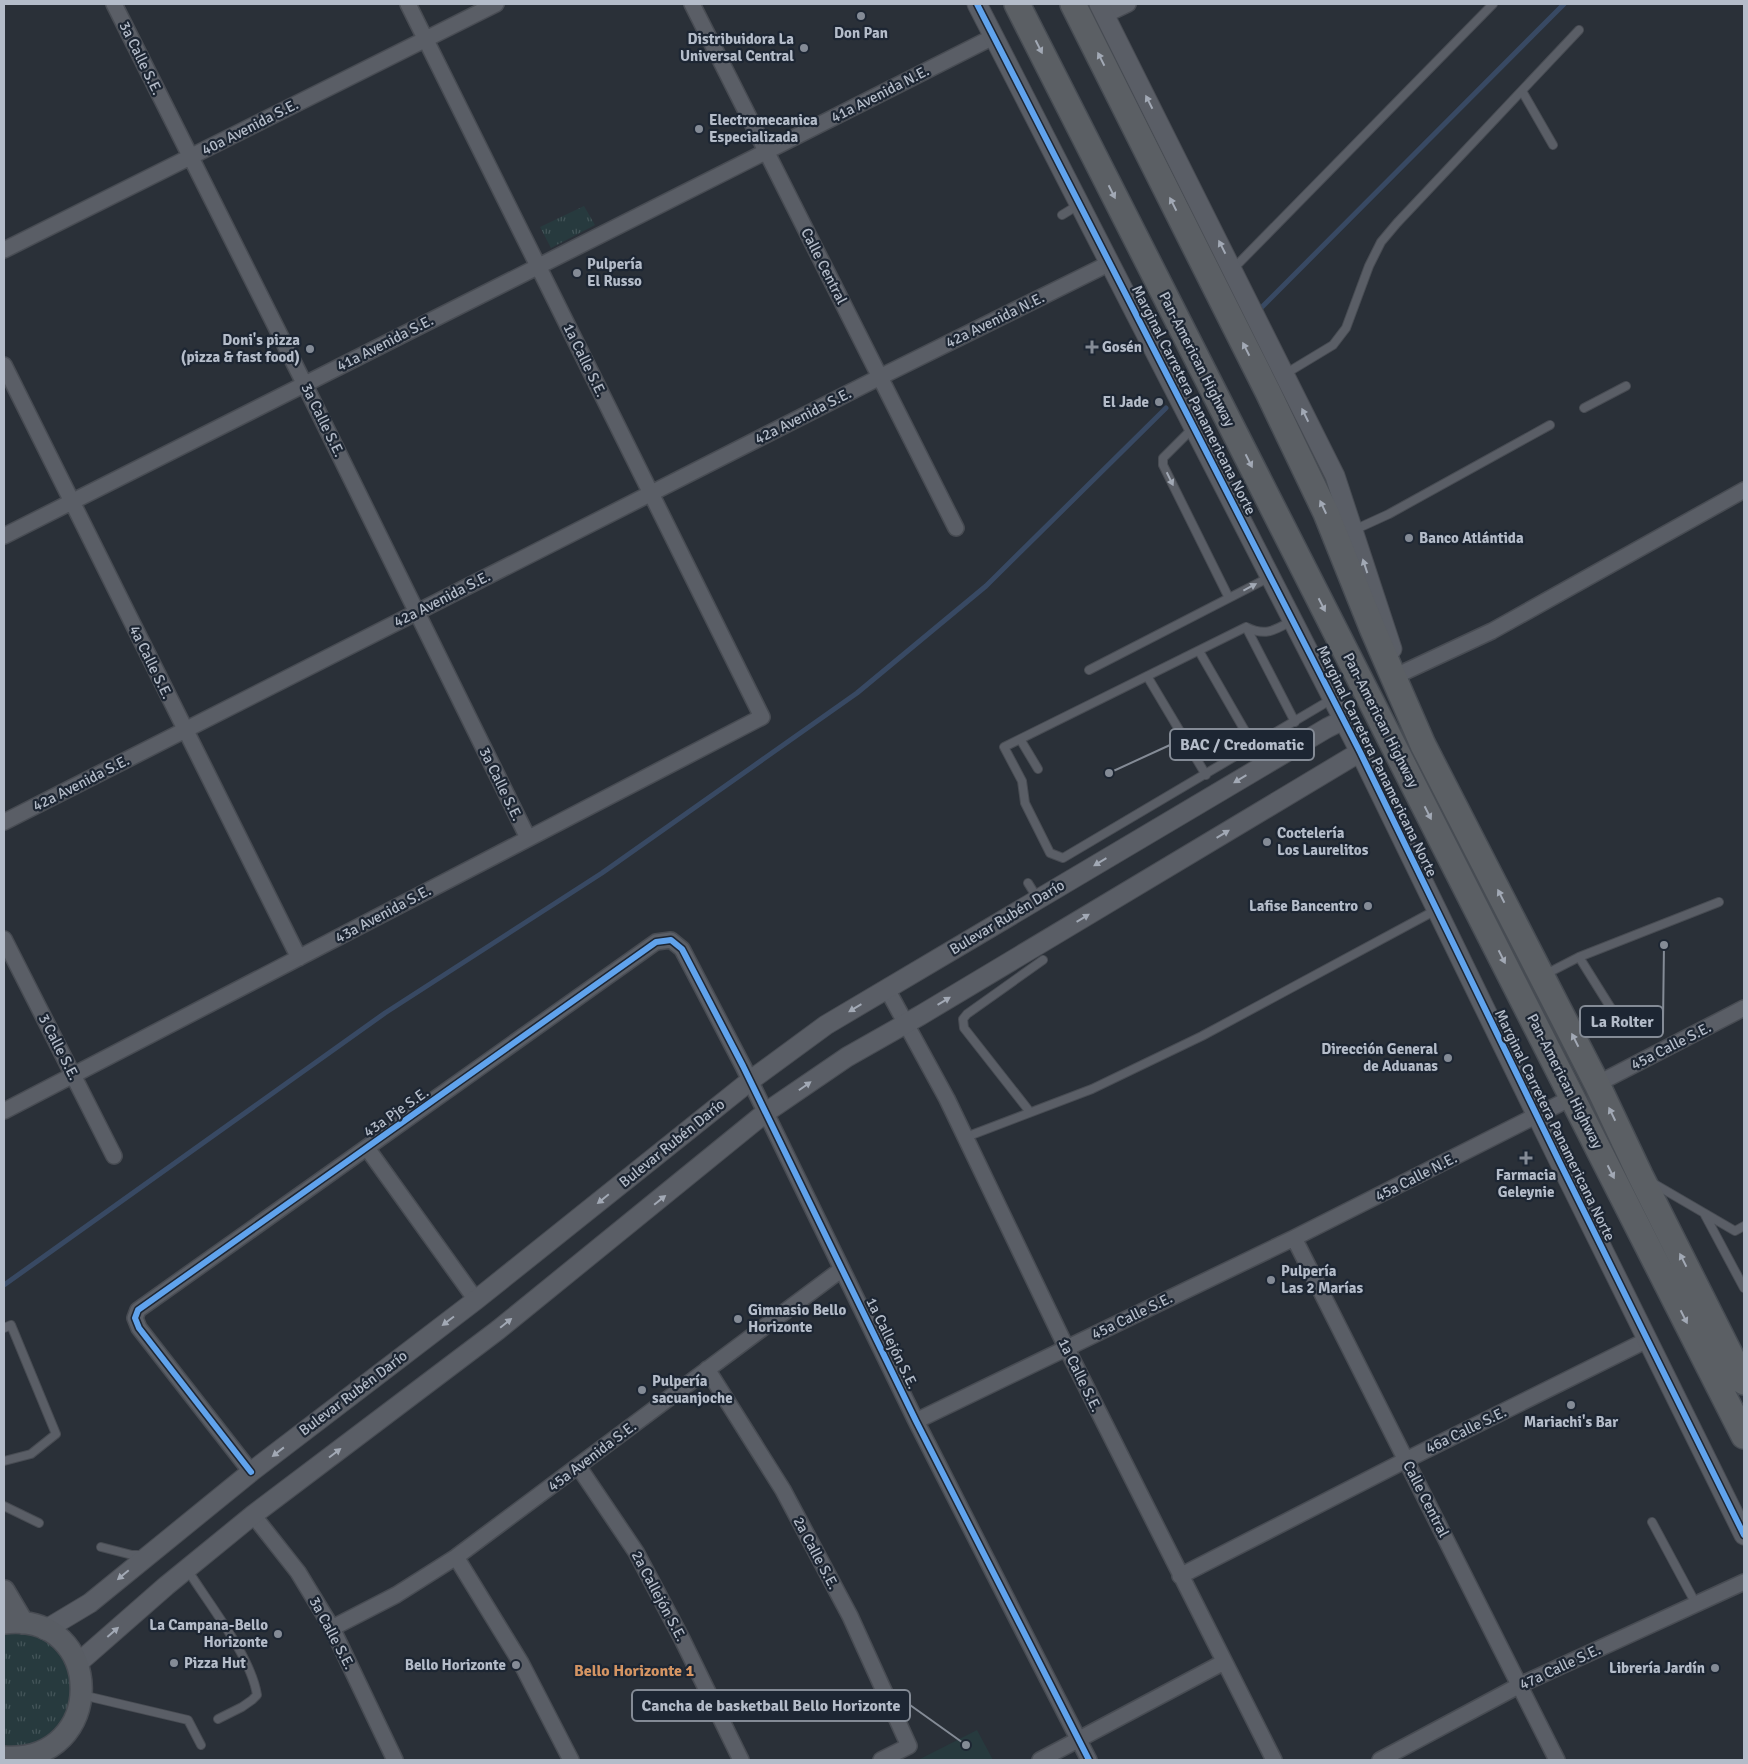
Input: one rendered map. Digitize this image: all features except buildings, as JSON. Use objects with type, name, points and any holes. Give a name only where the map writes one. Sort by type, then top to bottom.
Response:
[{"type":"highway","name":"Pan-American Highway","points":[[1017,4],[1744,1436]]},
{"type":"highway","name":"Pan-American Highway","points":[[1073,4],[1268,392],[1326,513],[1423,745],[1597,1084],[1640,1175],[1744,1382]]},
{"type":"main road","points":[[4,1591],[14,1623],[44,1630],[56,1637],[65,1646],[77,1664],[81,1678],[82,1695],[79,1712],[71,1727],[44,1756],[16,1758]]},
{"type":"street","name":"3a Calle S.E.","points":[[114,4],[304,383],[528,838]]},
{"type":"street","name":"1a Calle S.E.","points":[[408,4],[762,717]]},
{"type":"street","name":"40a Avenida S.E.","points":[[4,250],[496,4]]},
{"type":"street","name":"Calle Central","points":[[692,4],[956,528]]},
{"type":"street","name":"Marginal Carretera Panamericana Norte","points":[[977,4],[1360,752],[1744,1535]]},
{"type":"street","points":[[1128,4],[1102,9],[1335,476],[1423,745]]},
{"type":"street","name":"41a Avenida N.E.","points":[[766,151],[993,37]]},
{"type":"street","name":"41a Avenida S.E.","points":[[4,536],[766,151]]},
{"type":"street","name":"42a Avenida N.E.","points":[[880,377],[1110,262]]},
{"type":"street","name":"4a Calle S.E.","points":[[4,365],[299,958]]},
{"type":"street","name":"42a Avenida S.E.","points":[[4,822],[880,377]]},
{"type":"street","points":[[1400,674],[1492,631],[1744,490]]},
{"type":"street","name":"43a Avenida S.E.","points":[[4,1111],[762,717]]},
{"type":"street","name":"Bulevar Rubén Darío","points":[[44,1630],[90,1603],[251,1472],[476,1300],[825,1022],[887,989],[1033,891],[1343,720]]},
{"type":"street","points":[[77,1664],[253,1515],[498,1330],[765,1113],[847,1057],[1360,752]]},
{"type":"street","name":"3 Calle S.E.","points":[[4,939],[114,1156]]},
{"type":"street","name":"1a Callejón S.E.","points":[[671,940],[682,949],[750,1080],[916,1420],[1089,1760]]},
{"type":"street","name":"43a Pje S.E.","points":[[251,1472],[140,1328],[135,1318],[138,1310],[656,942],[671,940]]},
{"type":"street","name":"1a Calle S.E.","points":[[887,989],[947,1099],[1066,1347],[1274,1760]]},
{"type":"street","name":"45a Calle S.E.","points":[[1597,1084],[1744,1008]]},
{"type":"street","points":[[1537,1116],[1573,1097]]},
{"type":"street","name":"45a Calle N.E.","points":[[1294,1238],[1537,1116]]},
{"type":"street","points":[[367,1148],[476,1300]]},
{"type":"street","name":"Calle Central","points":[[1294,1238],[1557,1760]]},
{"type":"street","name":"45a Calle S.E.","points":[[916,1420],[1294,1238]]},
{"type":"street","name":"45a Avenida S.E.","points":[[332,1628],[396,1595],[456,1557],[842,1269]]},
{"type":"street","name":"46a Calle S.E.","points":[[1180,1576],[1406,1460],[1647,1340]]},
{"type":"street","name":"2a Calle S.E.","points":[[707,1369],[787,1498],[850,1616],[909,1746],[880,1760]]},
{"type":"street","name":"2a Callejón S.E.","points":[[578,1466],[636,1552],[682,1639],[741,1760]]},
{"type":"street","name":"3a Calle S.E.","points":[[253,1515],[298,1572],[332,1628],[395,1760]]},
{"type":"street","points":[[456,1557],[521,1662],[572,1760]]},
{"type":"street","name":"47a Calle S.E.","points":[[1380,1760],[1520,1685],[1744,1582]]},
{"type":"street","points":[[1040,1760],[1224,1662]]},
{"type":"lane","points":[[1233,269],[1493,4]]},
{"type":"lane","points":[[1285,374],[1333,345],[1346,328],[1368,266],[1381,242],[1579,30]]},
{"type":"lane","points":[[1522,90],[1553,145]]},
{"type":"lane","points":[[1062,215],[1080,204]]},
{"type":"lane","points":[[1584,408],[1626,386]]},
{"type":"lane","points":[[1354,530],[1388,514],[1550,425]]},
{"type":"lane","points":[[1194,428],[1162,458],[1163,465],[1229,598]]},
{"type":"lane","points":[[1089,670],[1271,577]]},
{"type":"lane","points":[[1246,627],[1256,632],[1265,632],[1274,630],[1293,620]]},
{"type":"lane","points":[[1246,627],[1004,747],[1022,781],[1025,802],[1050,852],[1063,858],[1332,699]]},
{"type":"lane","points":[[1246,627],[1296,722]]},
{"type":"lane","points":[[1199,651],[1264,765]]},
{"type":"lane","points":[[1147,676],[1206,775]]},
{"type":"lane","points":[[1020,739],[1038,769]]},
{"type":"lane","points":[[1542,976],[1579,957],[1719,902]]},
{"type":"lane","points":[[966,1137],[1092,1089],[1202,1036],[1436,910]]},
{"type":"lane","points":[[1579,957],[1620,1022]]},
{"type":"lane","points":[[1030,1112],[964,1028],[963,1019],[967,1014],[1043,960]]},
{"type":"lane","points":[[1640,1175],[1735,1232],[1744,1226]]},
{"type":"lane","points":[[1705,1214],[1744,1288]]},
{"type":"lane","points":[[4,1328],[11,1325],[56,1434],[31,1454],[4,1461]]},
{"type":"lane","points":[[4,1506],[39,1523]]},
{"type":"lane","points":[[1652,1522],[1696,1604]]},
{"type":"lane","points":[[102,1547],[132,1555],[147,1555]]},
{"type":"lane","points":[[187,1569],[237,1647],[255,1683],[257,1695],[252,1700],[218,1719]]},
{"type":"lane","points":[[82,1695],[188,1720],[201,1744]]},
{"type":"green space","points":[[584,206],[595,225],[551,248],[540,227]]},
{"type":"green space","points":[[4,1630],[34,1633],[64,1655],[75,1700],[47,1742],[4,1750]]},
{"type":"green space","points":[[977,1730],[993,1760],[918,1760]]},
{"type":"waterway","points":[[1258,311],[1564,4]]},
{"type":"waterway","points":[[4,1285],[385,1013],[602,873],[857,693],[986,586],[1166,408]]},
{"type":"cycle path","points":[[977,4],[1360,752],[1744,1535]]},
{"type":"cycle path","points":[[251,1472],[139,1328],[135,1318],[138,1310],[656,942],[671,940],[682,949],[743,1066],[916,1421],[1089,1760]]},
{"type":"place","name":"Don Pan","points":[[861,16]]},
{"type":"place","name":"Distribuidora La Universal Central","points":[[804,48]]},
{"type":"place","name":"Electromecanica Especializada","points":[[699,129]]},
{"type":"place","name":"Pulpería El Russo","points":[[577,273]]},
{"type":"place","name":"Gosén","points":[[1092,347]]},
{"type":"place","name":"Doni's pizza (pizza & fast food)","points":[[310,349]]},
{"type":"place","name":"El Jade","points":[[1159,402]]},
{"type":"place","name":"Banco Atlántida","points":[[1409,538]]},
{"type":"place","name":"BAC / Credomatic","points":[[1109,773]]},
{"type":"place","name":"Coctelería Los Laurelitos","points":[[1267,842]]},
{"type":"place","name":"Lafise Bancentro","points":[[1368,906]]},
{"type":"place","name":"La Rolter","points":[[1664,945]]},
{"type":"place","name":"Dirección General de Aduanas","points":[[1448,1058]]},
{"type":"place","name":"Farmacia Geleynie","points":[[1526,1158]]},
{"type":"place","name":"Pulpería Las 2 Marías","points":[[1271,1280]]},
{"type":"place","name":"Gimnasio Bello Horizonte","points":[[738,1319]]},
{"type":"place","name":"Pulpería sacuanjoche","points":[[642,1390]]},
{"type":"place","name":"Mariachi's Bar","points":[[1571,1405]]},
{"type":"place","name":"La Campana-Bello Horizonte","points":[[278,1634]]},
{"type":"place","name":"Pizza Hut","points":[[174,1663]]},
{"type":"place","name":"Bello Horizonte","points":[[516,1665]]},
{"type":"place","name":"Librería Jardín","points":[[1715,1668]]},
{"type":"place","name":"Cancha de basketball Bello Horizonte","points":[[966,1745]]},
{"type":"district","name":"Bello Horizonte 1","points":[[634,1671]]}]
